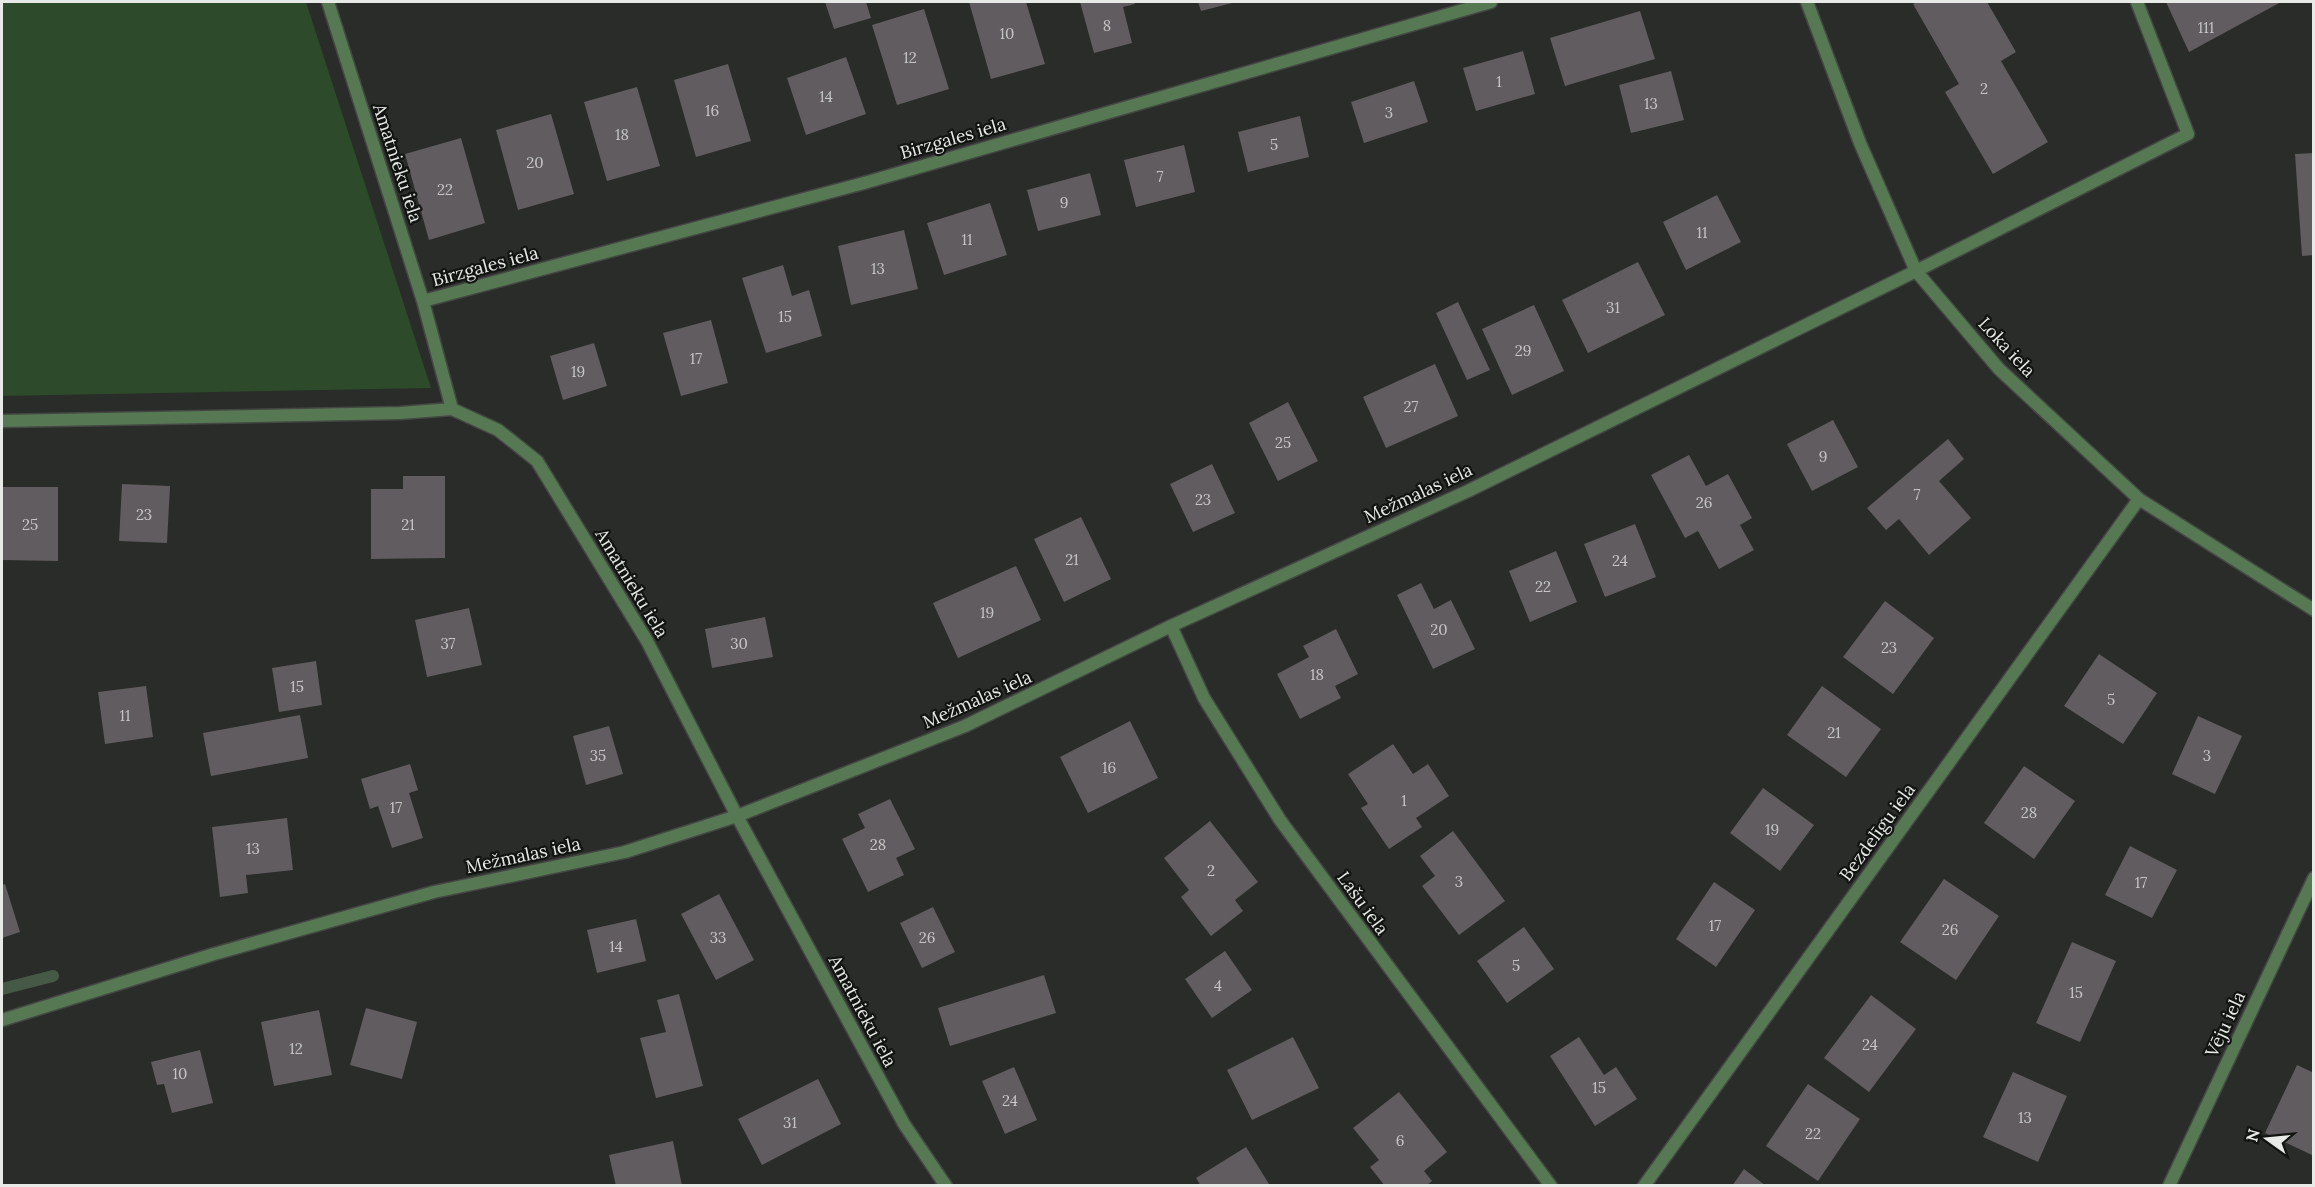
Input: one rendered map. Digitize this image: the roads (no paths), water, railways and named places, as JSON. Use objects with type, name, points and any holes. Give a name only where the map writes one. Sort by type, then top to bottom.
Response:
[{"type":"street","name":"Amatnieku iela","points":[[328,2],[423,301],[452,409],[498,430],[537,461],[647,641],[737,816],[904,1124],[946,1185]]},
{"type":"street","name":"Birzgales iela","points":[[423,301],[864,183],[1491,2]]},
{"type":"street","name":"Loka iela","points":[[1806,2],[1860,143],[1916,271],[1999,369],[2139,499],[2313,610]]},
{"type":"street","name":"Mežmalas iela","points":[[2,1020],[214,954],[434,892],[625,852],[737,816],[966,726],[1171,626],[1468,491],[1916,271],[2188,134],[2138,2]]},
{"type":"street","points":[[2,422],[400,413],[452,409]]},
{"type":"street","name":"Bezdelīgu iela","points":[[1644,1185],[2139,499]]},
{"type":"street","name":"Lašu iela","points":[[1171,626],[1204,698],[1280,820],[1551,1185]]},
{"type":"street","name":"Vēju iela","points":[[2169,1185],[2313,878]]},
{"type":"waterway","points":[[2,989],[53,976]]}]
